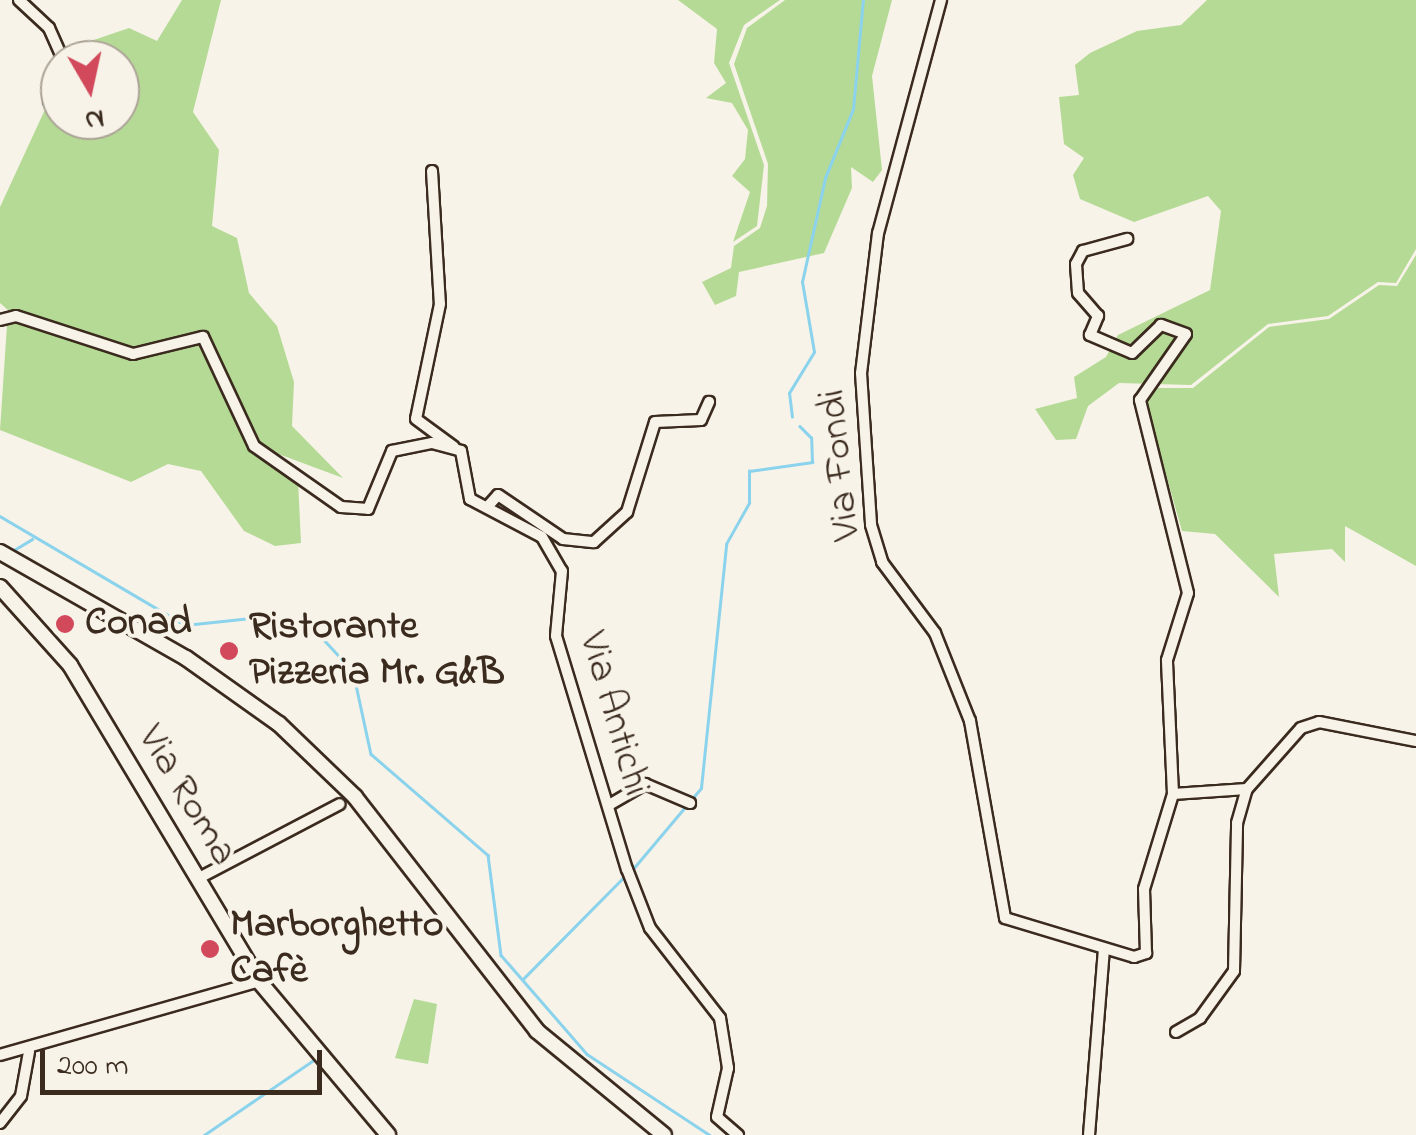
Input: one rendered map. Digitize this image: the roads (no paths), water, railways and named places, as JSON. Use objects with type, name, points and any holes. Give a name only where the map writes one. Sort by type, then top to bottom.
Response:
[{"type":"main road","points":[[1,554],[186,658],[279,724],[355,797],[537,1031],[664,1135]]},
{"type":"main road","name":"Via Roma","points":[[0,586],[70,665],[259,982],[388,1135]]},
{"type":"street","points":[[20,0],[49,28],[54,40]]},
{"type":"street","name":"Via Fondi","points":[[940,0],[874,261],[861,373],[871,525],[882,562],[936,633],[970,721],[1005,918],[1104,950]]},
{"type":"street","points":[[432,171],[440,304],[416,419],[454,447]]},
{"type":"street","points":[[1090,1135],[1104,950],[1146,953],[1144,889],[1172,794],[1167,660],[1188,593],[1169,488],[1139,412],[1144,390],[1186,334],[1162,324],[1122,353],[1090,335],[1098,316],[1078,293],[1083,251],[1126,239]]},
{"type":"street","points":[[0,320],[16,316],[133,354],[203,336],[254,446],[340,508],[368,509],[398,447],[454,447]]},
{"type":"street","points":[[489,506],[498,495],[563,539],[594,542],[627,512],[655,422],[702,420],[709,402]]},
{"type":"street","name":"Via Antichi","points":[[454,447],[465,458],[462,491],[523,520],[559,561],[556,636],[629,874],[665,950],[720,1018],[728,1068],[718,1117],[738,1135]]},
{"type":"street","points":[[1176,1032],[1200,1018],[1234,971],[1236,823],[1246,790],[1300,728],[1319,722],[1416,741]]},
{"type":"street","points":[[609,805],[645,784],[690,803]]},
{"type":"street","points":[[1172,794],[1246,790]]},
{"type":"street","points":[[197,879],[340,804]]},
{"type":"street","points":[[0,1056],[29,1052],[120,1016],[259,982]]},
{"type":"street","points":[[0,1123],[21,1096],[29,1052]]},
{"type":"waterway","points":[[792,417],[789,393],[814,352],[802,282],[825,178],[853,109],[863,0]]},
{"type":"waterway","points":[[632,870],[701,788],[726,544],[749,503],[749,471],[812,462],[811,438],[800,427]]},
{"type":"waterway","points":[[0,516],[185,625],[260,617],[313,628],[353,671],[371,754],[488,855],[501,955],[587,1054],[710,1135]]},
{"type":"waterway","points":[[14,550],[32,539]]},
{"type":"waterway","points":[[523,979],[626,875]]},
{"type":"waterway","points":[[204,1135],[315,1059]]},
{"type":"place","name":"Conad","points":[[65,624]]},
{"type":"place","name":"Ristorante Pizzeria Mr. G&B","points":[[229,651]]},
{"type":"place","name":"Marborghetto Cafè","points":[[210,949]]}]
